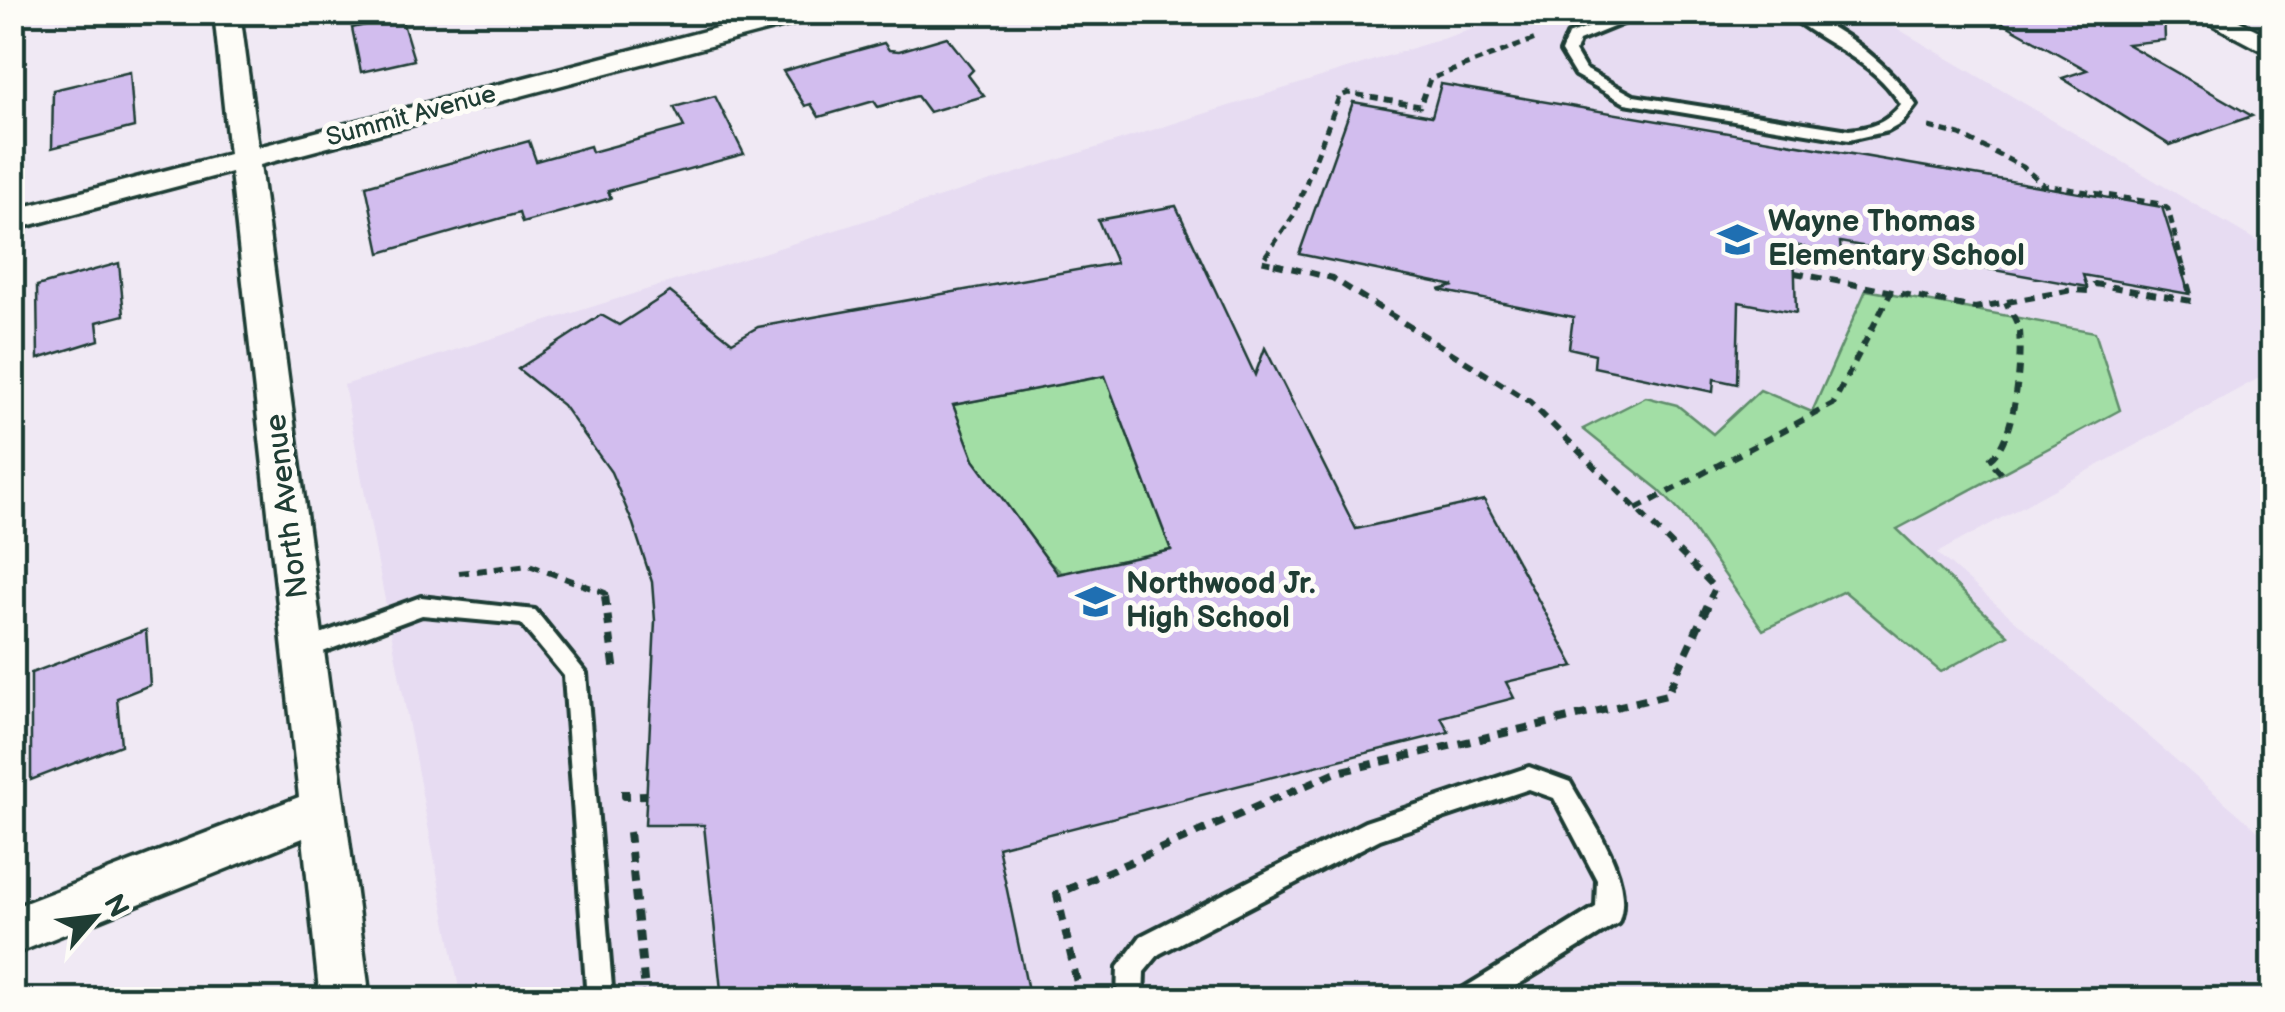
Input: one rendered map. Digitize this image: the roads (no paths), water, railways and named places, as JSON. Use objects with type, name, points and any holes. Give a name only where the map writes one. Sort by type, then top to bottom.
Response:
[{"type":"street","name":"North Avenue","points":[[227,12],[345,1000]]},
{"type":"street","name":"Summit Avenue","points":[[12,220],[810,12]]},
{"type":"street","points":[[2202,12],[2272,48]]},
{"type":"street","points":[[12,932],[322,809]]},
{"type":"lane","points":[[1644,12],[1573,38],[1568,52],[1580,72],[1630,100],[1849,136],[1878,132],[1898,122],[1909,106],[1900,88],[1879,68],[1791,12]]},
{"type":"lane","points":[[304,650],[420,606],[527,616],[575,674],[600,1000]]},
{"type":"lane","points":[[1130,1000],[1130,967],[1150,944],[1374,830],[1529,778],[1562,790],[1609,879],[1609,914],[1468,1000]]},
{"type":"place","name":"Wayne Thomas Elementary School","points":[[1738,239]]},
{"type":"place","name":"Northwood Jr. High School","points":[[1096,601]]}]
